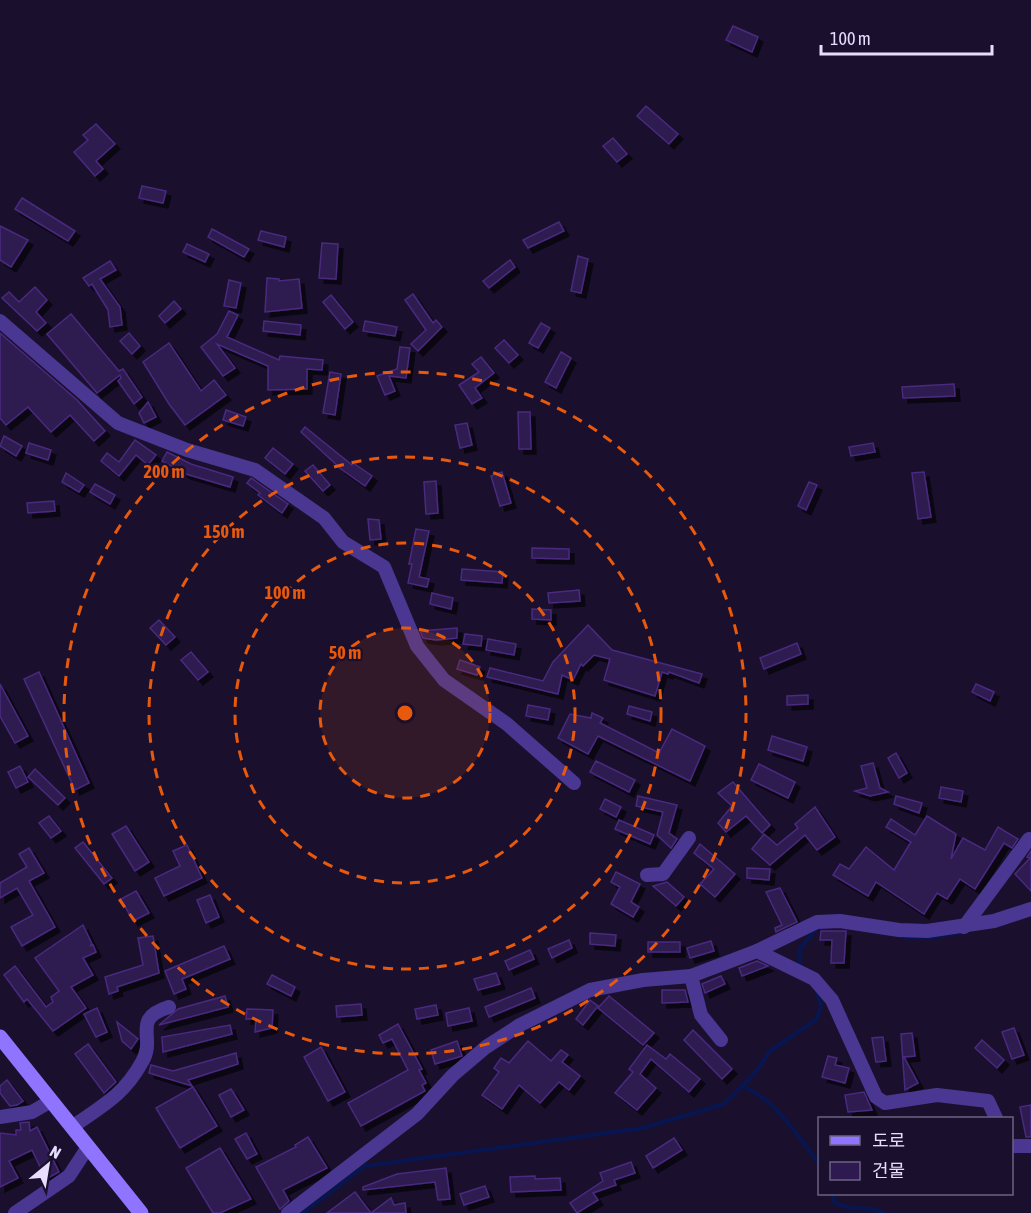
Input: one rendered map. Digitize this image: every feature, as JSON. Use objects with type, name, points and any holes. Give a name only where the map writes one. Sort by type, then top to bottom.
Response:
[{"type":"main road","points":[[0,1037],[141,1213]]},
{"type":"street","points":[[0,321],[118,423],[187,450],[255,470],[324,518],[343,542],[384,567],[417,646],[444,680],[507,724],[574,783]]},
{"type":"street","points":[[647,875],[663,874],[689,838]]},
{"type":"street","points":[[964,927],[1029,839]]},
{"type":"street","points":[[288,1213],[417,1114],[453,1075],[486,1047],[520,1025],[590,990],[643,980],[691,976],[757,951],[817,922],[840,921],[899,930],[964,927],[1031,909]]},
{"type":"street","points":[[757,951],[814,979],[832,1000],[876,1097],[885,1103],[937,1095],[988,1101],[995,1117]]},
{"type":"street","points":[[691,976],[701,1016],[721,1040]]},
{"type":"street","points":[[72,1127],[122,1092],[144,1059],[147,1018],[153,1012],[169,1007]]},
{"type":"street","points":[[0,1117],[32,1112],[51,1101]]},
{"type":"street","points":[[1013,1146],[1031,1146]]},
{"type":"street","points":[[15,1213],[69,1176],[88,1147]]},
{"type":"building","points":[[733,26],[758,37],[752,52],[726,40]]},
{"type":"building","points":[[646,106],[678,134],[669,144],[637,116]]},
{"type":"building","points":[[96,124],[115,144],[96,161],[103,169],[95,176],[74,152],[88,140],[83,135]]},
{"type":"building","points":[[613,138],[627,154],[617,162],[603,146]]},
{"type":"building","points":[[142,186],[166,191],[163,203],[139,198]]},
{"type":"building","points":[[22,198],[75,231],[68,241],[15,209]]},
{"type":"building","points":[[559,222],[564,231],[528,248],[523,240]]},
{"type":"building","points":[[0,226],[28,240],[11,267],[0,260]]},
{"type":"building","points":[[212,229],[249,249],[244,257],[208,237]]},
{"type":"building","points":[[261,231],[286,237],[284,247],[258,240]]},
{"type":"building","points":[[322,243],[338,244],[336,279],[319,278]]},
{"type":"building","points":[[187,244],[209,254],[205,262],[183,252]]},
{"type":"building","points":[[578,256],[588,259],[581,293],[571,291]]},
{"type":"building","points":[[510,260],[515,267],[489,288],[483,281]]},
{"type":"building","points":[[110,261],[116,270],[100,279],[120,307],[122,325],[110,327],[108,310],[92,284],[89,286],[83,278]]},
{"type":"building","points":[[267,278],[279,279],[279,281],[299,279],[302,308],[265,312]]},
{"type":"building","points":[[229,280],[241,283],[236,308],[224,306]]},
{"type":"building","points":[[35,287],[47,300],[36,312],[46,323],[37,331],[2,298],[9,292],[19,302]]},
{"type":"building","points":[[413,294],[433,323],[436,320],[442,327],[418,351],[411,344],[426,330],[405,300]]},
{"type":"building","points":[[331,295],[353,322],[345,329],[323,302]]},
{"type":"building","points":[[174,301],[181,309],[165,323],[159,316]]},
{"type":"building","points":[[229,311],[238,315],[227,337],[279,360],[280,356],[323,360],[322,370],[307,369],[307,389],[268,390],[268,366],[217,344],[235,368],[223,376],[201,347],[217,334]]},
{"type":"building","points":[[71,314],[119,371],[123,369],[142,397],[134,404],[118,381],[121,378],[120,375],[97,393],[47,334]]},
{"type":"building","points":[[264,321],[301,325],[300,335],[263,331]]},
{"type":"building","points":[[365,321],[397,327],[395,336],[363,331]]},
{"type":"building","points":[[541,323],[550,328],[538,348],[529,343]]},
{"type":"building","points":[[0,333],[77,400],[105,431],[94,441],[70,415],[51,432],[28,407],[6,425],[0,418]]},
{"type":"building","points":[[129,333],[140,346],[132,354],[120,341]]},
{"type":"building","points":[[504,340],[518,355],[509,363],[495,348]]},
{"type":"building","points":[[169,343],[201,391],[214,380],[226,395],[185,425],[143,362]]},
{"type":"building","points":[[400,347],[410,348],[406,378],[389,376],[395,391],[385,395],[377,376],[397,369]]},
{"type":"building","points":[[561,352],[571,358],[556,388],[545,382]]},
{"type":"building","points":[[481,357],[494,373],[475,388],[482,398],[472,404],[459,385],[479,372],[472,364]]},
{"type":"building","points":[[330,372],[341,374],[335,415],[323,413]]},
{"type":"building","points":[[954,384],[955,396],[903,398],[902,387]]},
{"type":"building","points":[[148,402],[156,417],[144,423],[139,413]]},
{"type":"building","points":[[226,410],[246,417],[243,426],[223,420]]},
{"type":"building","points":[[518,412],[530,412],[531,449],[519,449]]},
{"type":"building","points":[[467,423],[472,445],[460,448],[455,425]]},
{"type":"building","points":[[305,427],[352,465],[353,463],[372,476],[365,486],[341,469],[301,432]]},
{"type":"building","points":[[4,436],[22,446],[16,456],[0,446]]},
{"type":"building","points":[[135,440],[156,455],[148,465],[136,455],[119,476],[101,461],[107,453],[119,462]]},
{"type":"building","points":[[29,443],[51,450],[48,460],[26,453]]},
{"type":"building","points":[[873,443],[875,452],[851,456],[849,447]]},
{"type":"building","points":[[273,448],[293,464],[285,474],[265,458]]},
{"type":"building","points":[[167,452],[191,464],[233,477],[230,487],[186,474],[162,461]]},
{"type":"building","points":[[313,465],[330,485],[323,491],[305,471]]},
{"type":"building","points":[[502,472],[511,503],[500,506],[491,476]]},
{"type":"building","points":[[924,472],[931,517],[918,519],[912,473]]},
{"type":"building","points":[[66,473],[84,485],[79,492],[62,482]]},
{"type":"building","points":[[251,478],[288,504],[282,513],[258,495],[260,493],[247,483]]},
{"type":"building","points":[[436,481],[438,513],[426,514],[424,482]]},
{"type":"building","points":[[809,482],[817,485],[806,510],[798,506]]},
{"type":"building","points":[[95,484],[115,495],[110,504],[90,492]]},
{"type":"building","points":[[54,501],[55,511],[28,513],[27,503]]},
{"type":"building","points":[[368,519],[379,520],[381,539],[370,540]]},
{"type":"building","points":[[416,529],[429,531],[419,577],[429,579],[427,587],[408,583]]},
{"type":"building","points":[[532,548],[569,549],[569,559],[532,558]]},
{"type":"building","points":[[462,569],[503,572],[502,583],[461,580]]},
{"type":"building","points":[[579,590],[580,601],[549,603],[548,593]]},
{"type":"building","points":[[432,593],[453,598],[451,609],[430,604]]},
{"type":"building","points":[[532,609],[551,610],[551,620],[532,619]]},
{"type":"building","points":[[159,620],[175,637],[166,645],[150,628]]},
{"type":"building","points":[[588,625],[612,650],[702,674],[699,683],[669,672],[668,674],[662,672],[655,696],[604,680],[610,659],[594,655],[583,666],[581,664],[573,680],[562,675],[558,694],[487,677],[490,668],[543,681],[553,662]]},
{"type":"building","points":[[457,628],[457,638],[436,640],[423,638],[420,631]]},
{"type":"building","points":[[465,634],[482,636],[481,646],[463,644]]},
{"type":"building","points":[[488,639],[516,644],[514,655],[486,650]]},
{"type":"building","points":[[797,643],[801,654],[764,669],[760,658]]},
{"type":"building","points":[[191,652],[208,672],[198,680],[181,660]]},
{"type":"building","points":[[460,660],[480,667],[477,675],[457,669]]},
{"type":"building","points":[[39,672],[89,783],[75,790],[24,679]]},
{"type":"building","points":[[0,684],[28,736],[15,743],[0,716]]},
{"type":"building","points":[[976,684],[994,692],[990,701],[972,692]]},
{"type":"building","points":[[808,695],[808,704],[787,705],[787,696]]},
{"type":"building","points":[[528,705],[550,709],[548,720],[526,716]]},
{"type":"building","points":[[629,706],[652,712],[650,721],[627,714]]},
{"type":"building","points":[[592,713],[603,718],[600,723],[659,753],[672,729],[705,746],[690,781],[598,736],[588,754],[558,738],[570,714],[591,718]]},
{"type":"building","points":[[772,736],[807,747],[803,761],[768,750]]},
{"type":"building","points":[[896,753],[907,773],[899,778],[888,758]]},
{"type":"building","points":[[596,761],[635,780],[629,792],[590,772]]},
{"type":"building","points":[[873,763],[880,788],[888,792],[870,796],[855,791],[867,788],[861,766]]},
{"type":"building","points":[[759,764],[795,782],[788,798],[751,780]]},
{"type":"building","points":[[20,766],[28,782],[16,788],[8,772]]},
{"type":"building","points":[[35,769],[65,798],[58,805],[28,777]]},
{"type":"building","points":[[733,782],[770,825],[762,833],[746,816],[726,832],[718,823],[732,806],[718,793]]},
{"type":"building","points":[[941,787],[963,791],[961,802],[939,798]]},
{"type":"building","points":[[638,796],[677,805],[669,833],[677,839],[671,848],[657,835],[663,812],[636,806]]},
{"type":"building","points":[[896,796],[922,803],[919,813],[894,804]]},
{"type":"building","points":[[605,799],[621,807],[616,817],[600,809]]},
{"type":"building","points":[[815,807],[835,837],[817,850],[805,835],[770,865],[752,849],[764,834],[777,845],[798,828],[795,824]]},
{"type":"building","points":[[49,816],[61,831],[51,838],[39,823]]},
{"type":"building","points":[[927,816],[956,834],[951,859],[963,838],[985,850],[998,827],[1018,839],[1012,848],[1004,843],[975,889],[960,879],[947,899],[937,893],[924,914],[876,882],[868,896],[833,875],[840,864],[849,869],[866,847],[894,870],[911,842],[886,827],[891,819],[915,835]]},
{"type":"building","points":[[619,820],[654,835],[650,844],[615,829]]},
{"type":"building","points":[[126,826],[149,862],[135,871],[112,834]]},
{"type":"building","points":[[83,842],[112,878],[104,884],[75,848]]},
{"type":"building","points":[[700,844],[735,874],[715,897],[700,884],[714,869],[694,853]]},
{"type":"building","points":[[187,845],[202,878],[164,896],[155,878],[180,866],[173,851]]},
{"type":"building","points":[[29,848],[44,873],[29,881],[55,927],[22,946],[11,927],[33,915],[17,888],[0,898],[0,883],[27,867],[19,854]]},
{"type":"building","points":[[1031,851],[1031,891],[1015,874],[1030,858],[1027,857]]},
{"type":"building","points":[[747,868],[770,869],[769,880],[747,878]]},
{"type":"building","points":[[616,872],[640,884],[631,902],[639,907],[633,917],[611,904],[620,887],[611,882]]},
{"type":"building","points":[[667,882],[684,897],[676,906],[653,886]]},
{"type":"building","points":[[780,888],[797,922],[776,932],[775,928],[782,925],[766,892]]},
{"type":"building","points":[[136,891],[149,913],[133,921],[121,899]]},
{"type":"building","points":[[210,895],[219,917],[206,923],[197,900]]},
{"type":"building","points":[[83,925],[92,944],[90,946],[93,945],[96,952],[83,958],[93,975],[71,987],[86,1008],[53,1031],[27,999],[24,1002],[4,975],[15,966],[46,1007],[53,1002],[51,997],[59,991],[35,958]]},
{"type":"building","points":[[821,931],[846,931],[844,963],[831,963],[832,940],[820,940]]},
{"type":"building","points":[[590,933],[616,935],[615,946],[590,944]]},
{"type":"building","points":[[153,936],[159,973],[117,987],[118,991],[109,994],[105,977],[143,965],[138,938]]},
{"type":"building","points":[[569,940],[572,948],[552,958],[548,949]]},
{"type":"building","points":[[711,941],[714,951],[690,958],[687,948]]},
{"type":"building","points":[[648,942],[680,942],[680,952],[648,952]]},
{"type":"building","points":[[224,946],[230,959],[182,979],[186,989],[174,994],[165,971]]},
{"type":"building","points":[[530,950],[534,959],[509,970],[505,961]]},
{"type":"building","points":[[757,961],[768,966],[742,976],[739,968]]},
{"type":"building","points":[[496,973],[500,984],[478,990],[474,979]]},
{"type":"building","points":[[272,975],[295,987],[291,996],[267,984]]},
{"type":"building","points":[[721,976],[725,984],[705,993],[702,984]]},
{"type":"building","points":[[531,988],[535,998],[489,1017],[485,1007]]},
{"type":"building","points":[[662,990],[685,990],[688,1002],[662,1003]]},
{"type":"building","points":[[225,996],[228,1007],[159,1025],[178,1009]]},
{"type":"building","points":[[609,996],[654,1033],[643,1045],[598,1008]]},
{"type":"building","points":[[590,1000],[598,1006],[583,1025],[576,1019]]},
{"type":"building","points":[[361,1004],[362,1015],[337,1017],[336,1006]]},
{"type":"building","points":[[436,1005],[438,1015],[417,1019],[415,1009]]},
{"type":"building","points":[[97,1008],[107,1032],[96,1037],[84,1014]]},
{"type":"building","points":[[469,1008],[472,1021],[448,1026],[446,1013]]},
{"type":"building","points":[[247,1009],[273,1010],[272,1028],[255,1032],[256,1019],[246,1019]]},
{"type":"building","points":[[117,1022],[138,1039],[131,1049],[122,1041]]},
{"type":"building","points":[[398,1024],[422,1069],[419,1070],[426,1083],[422,1085],[425,1091],[361,1126],[348,1103],[408,1070],[392,1039],[383,1043],[379,1035]]},
{"type":"building","points":[[230,1025],[232,1034],[163,1052],[162,1037]]},
{"type":"building","points":[[1014,1028],[1024,1055],[1012,1059],[1002,1032]]},
{"type":"building","points":[[693,1030],[732,1069],[722,1079],[684,1040]]},
{"type":"building","points":[[912,1033],[915,1056],[904,1057],[918,1083],[905,1090],[901,1034]]},
{"type":"building","points":[[883,1037],[886,1061],[876,1062],[872,1038]]},
{"type":"building","points":[[982,1040],[1004,1060],[997,1068],[975,1048]]},
{"type":"building","points":[[457,1041],[462,1056],[435,1064],[431,1050]]},
{"type":"building","points":[[528,1041],[551,1061],[561,1050],[568,1055],[562,1062],[580,1076],[569,1090],[559,1082],[540,1103],[519,1085],[502,1109],[482,1095],[499,1072],[494,1068],[501,1058],[509,1063]]},
{"type":"building","points":[[88,1044],[116,1082],[104,1093],[75,1054]]},
{"type":"building","points":[[647,1045],[666,1059],[670,1054],[700,1079],[689,1092],[651,1059],[640,1074],[656,1088],[637,1110],[615,1093],[633,1072],[629,1069]]},
{"type":"building","points":[[321,1047],[345,1092],[328,1101],[304,1057]]},
{"type":"building","points":[[236,1053],[238,1064],[188,1080],[192,1086],[149,1073],[151,1065],[173,1071]]},
{"type":"building","points":[[828,1056],[837,1058],[835,1065],[849,1068],[845,1083],[822,1077]]},
{"type":"building","points":[[7,1080],[23,1101],[17,1105],[10,1106],[0,1093],[0,1086]]},
{"type":"building","points":[[193,1087],[217,1126],[180,1148],[156,1108]]},
{"type":"building","points":[[231,1089],[244,1110],[231,1117],[219,1095]]},
{"type":"building","points":[[864,1092],[872,1110],[848,1112],[845,1095]]},
{"type":"building","points":[[1031,1105],[1031,1137],[1026,1137],[1020,1107]]},
{"type":"building","points":[[29,1122],[30,1131],[37,1127],[59,1172],[46,1179],[32,1150],[9,1161],[18,1178],[0,1187],[0,1133],[16,1135],[16,1130],[21,1130],[20,1123]]},
{"type":"building","points":[[246,1133],[257,1154],[247,1159],[235,1139]]},
{"type":"building","points":[[308,1137],[327,1168],[283,1190],[289,1201],[280,1209],[256,1167],[296,1147],[295,1145]]},
{"type":"building","points":[[674,1138],[682,1150],[653,1168],[646,1156]]},
{"type":"building","points":[[220,1148],[251,1199],[220,1213],[213,1213],[186,1168]]},
{"type":"building","points":[[631,1162],[635,1173],[614,1180],[616,1185],[593,1193],[598,1200],[577,1213],[570,1203],[603,1181],[600,1173]]},
{"type":"building","points":[[446,1168],[450,1199],[438,1200],[435,1182],[363,1190],[363,1187],[397,1174]]},
{"type":"building","points":[[535,1176],[535,1179],[560,1178],[561,1190],[511,1192],[510,1177]]},
{"type":"building","points":[[485,1186],[489,1197],[464,1205],[460,1194]]},
{"type":"building","points":[[355,1192],[371,1213],[327,1213]]},
{"type":"building","points":[[391,1198],[394,1205],[405,1203],[406,1213],[371,1213]]},
{"type":"waterway","points":[[799,966],[800,949],[816,929]]},
{"type":"waterway","points":[[905,937],[929,938],[963,932]]},
{"type":"waterway","points":[[303,1213],[365,1166],[643,1128],[724,1104],[756,1072],[770,1051],[817,1019],[821,1006],[817,992]]},
{"type":"waterway","points":[[742,1086],[766,1100],[776,1110],[818,1162]]},
{"type":"waterway","points":[[832,1195],[834,1202],[841,1205],[878,1210],[884,1213]]}]
